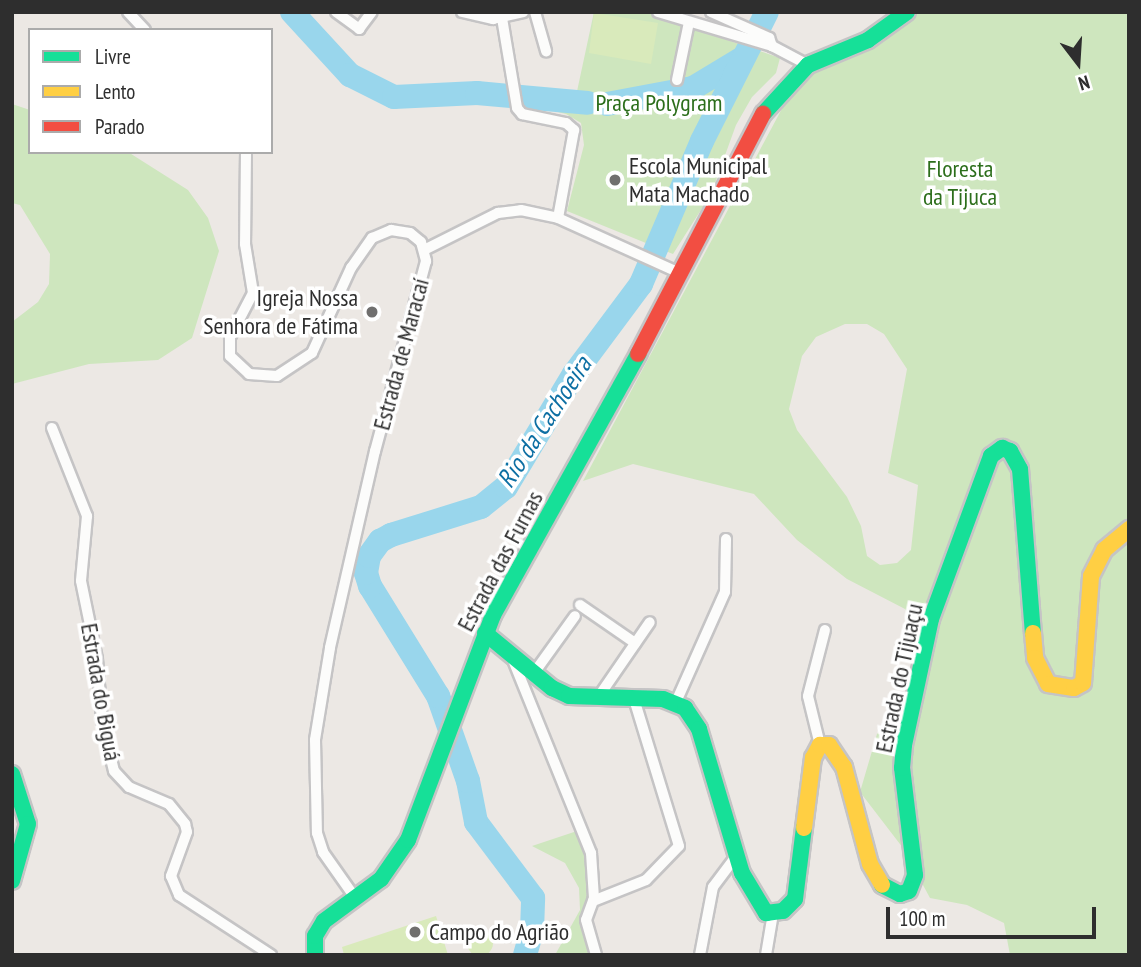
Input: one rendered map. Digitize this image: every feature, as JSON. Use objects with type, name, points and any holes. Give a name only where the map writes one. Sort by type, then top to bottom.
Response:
[{"type":"street","points":[[128,12],[143,28]]},
{"type":"street","points":[[336,12],[356,28],[372,12]]},
{"type":"street","points":[[462,12],[482,19],[502,18],[523,12]]},
{"type":"street","points":[[535,12],[546,51]]},
{"type":"street","points":[[658,12],[750,36]]},
{"type":"street","points":[[711,12],[750,36],[808,65]]},
{"type":"street","name":"Estrada das Furnas","points":[[315,955],[316,936],[324,921],[381,879],[408,840],[458,697],[485,633],[682,274],[767,106],[808,65],[868,40],[907,12]]},
{"type":"street","points":[[502,18],[510,87],[515,104],[522,114],[566,123],[574,130],[558,218]]},
{"type":"street","points":[[677,80],[689,22]]},
{"type":"street","name":"Estrada de Maracaí","points":[[246,154],[245,244],[253,293],[230,337],[230,356],[249,374],[277,376],[312,353],[351,268],[372,238],[401,229],[416,236],[424,250],[426,261],[375,451],[330,648],[315,740],[317,833],[323,852],[356,899]]},
{"type":"street","points":[[424,250],[498,213],[521,210],[558,218],[626,246],[682,274]]},
{"type":"street","name":"Estrada do Biguá","points":[[52,428],[88,516],[81,581],[97,659],[102,721],[114,771],[129,787],[169,804],[185,824],[187,832],[172,876],[179,895],[271,955]]},
{"type":"street","name":"Estrada do Tijuaçu","points":[[820,746],[837,752],[844,767],[859,836],[881,884],[890,893],[909,891],[915,875],[902,768],[904,745],[931,619],[991,456],[1002,448],[1010,451],[1020,468],[1035,659],[1048,684],[1074,688],[1083,683],[1087,674],[1091,576],[1104,551],[1129,529]]},
{"type":"street","points":[[676,702],[725,592],[726,539]]},
{"type":"street","points":[[580,605],[635,643]]},
{"type":"street","points":[[534,673],[575,616]]},
{"type":"street","points":[[597,699],[650,622]]},
{"type":"street","points":[[485,633],[534,673],[569,696],[676,702],[699,729],[736,856],[759,908],[773,913],[789,907],[795,899],[813,758],[820,746],[808,696],[825,630]]},
{"type":"street","points":[[510,653],[591,853],[593,901],[586,919],[596,955]]},
{"type":"street","points":[[593,901],[646,880],[679,846],[634,699]]},
{"type":"street","points":[[12,774],[28,824],[12,881]]},
{"type":"street","points":[[700,955],[713,887],[736,856]]},
{"type":"street","points":[[766,955],[773,913]]},
{"type":"green space","name":"Praça Polygram","points":[[594,12],[645,12],[780,58],[776,73],[752,97],[736,125],[711,194],[673,254],[567,211],[584,145],[581,123],[566,114],[520,103],[515,88],[576,96]]},
{"type":"green space","name":"Floresta da Tijuca","points":[[900,12],[1129,12],[1129,955],[1010,955],[1004,923],[967,905],[930,898],[903,848],[860,792],[877,734],[919,692],[926,640],[905,609],[847,579],[797,540],[754,494],[633,464],[583,481],[808,60],[864,39]],"holes":[[[845,324],[867,324],[884,334],[907,369],[888,473],[918,485],[911,550],[897,563],[880,565],[867,556],[861,526],[847,497],[797,430],[789,409],[802,356],[816,337]]]},
{"type":"green space","points":[[594,13],[658,23],[651,64],[589,53]]},
{"type":"green space","points":[[12,104],[28,109],[28,154],[131,154],[188,190],[208,218],[219,251],[192,338],[158,360],[89,364],[12,384],[12,322],[38,302],[49,284],[50,254],[20,205],[12,203]]},
{"type":"green space","points":[[583,829],[591,853],[589,906],[596,955],[555,955],[580,910],[579,888],[565,863],[532,846]]},
{"type":"green space","name":"Campo do Agrião","points":[[436,916],[448,955],[344,955],[342,947]]},
{"type":"green space","points":[[480,930],[489,934],[493,943],[489,952],[480,956],[471,952],[467,943],[471,934]]},
{"type":"waterway","points":[[292,12],[350,75],[394,97],[477,93],[588,103]]},
{"type":"waterway","name":"Rio da Cachoeira","points":[[525,955],[532,931],[533,898],[476,822],[468,781],[438,696],[370,586],[366,573],[369,556],[380,541],[391,535],[481,507],[506,487],[574,374],[641,284],[702,141],[767,12]]},
{"type":"waterway","points":[[607,104],[693,88],[743,58]]},
{"type":"traffic: fast","points":[[763,114],[808,65],[868,40],[907,12]]},
{"type":"traffic: fast","points":[[315,955],[315,936],[324,921],[381,879],[408,840],[493,615],[638,354]]},
{"type":"traffic: fast","points":[[882,885],[900,894],[909,891],[915,875],[902,768],[904,745],[931,619],[991,456],[1002,448],[1010,451],[1020,469],[1033,633]]},
{"type":"traffic: fast","points":[[485,633],[552,688],[569,696],[663,699],[685,708],[699,729],[742,873],[766,913],[783,911],[795,899],[804,828]]},
{"type":"traffic: fast","points":[[12,774],[28,824],[12,881]]},
{"type":"traffic: slow","points":[[1033,633],[1035,658],[1048,684],[1074,688],[1083,683],[1091,576],[1104,550],[1129,529]]},
{"type":"traffic: slow","points":[[804,828],[813,758],[820,745],[829,745],[844,767],[870,864],[882,885]]},
{"type":"traffic: jam","points":[[638,354],[763,114]]},
{"type":"place","name":"Escola Municipal Mata Machado","points":[[615,180]]},
{"type":"place","name":"Igreja Nossa Senhora de Fátima","points":[[372,312]]},
{"type":"place","name":"Campo do Agrião","points":[[415,932]]}]
